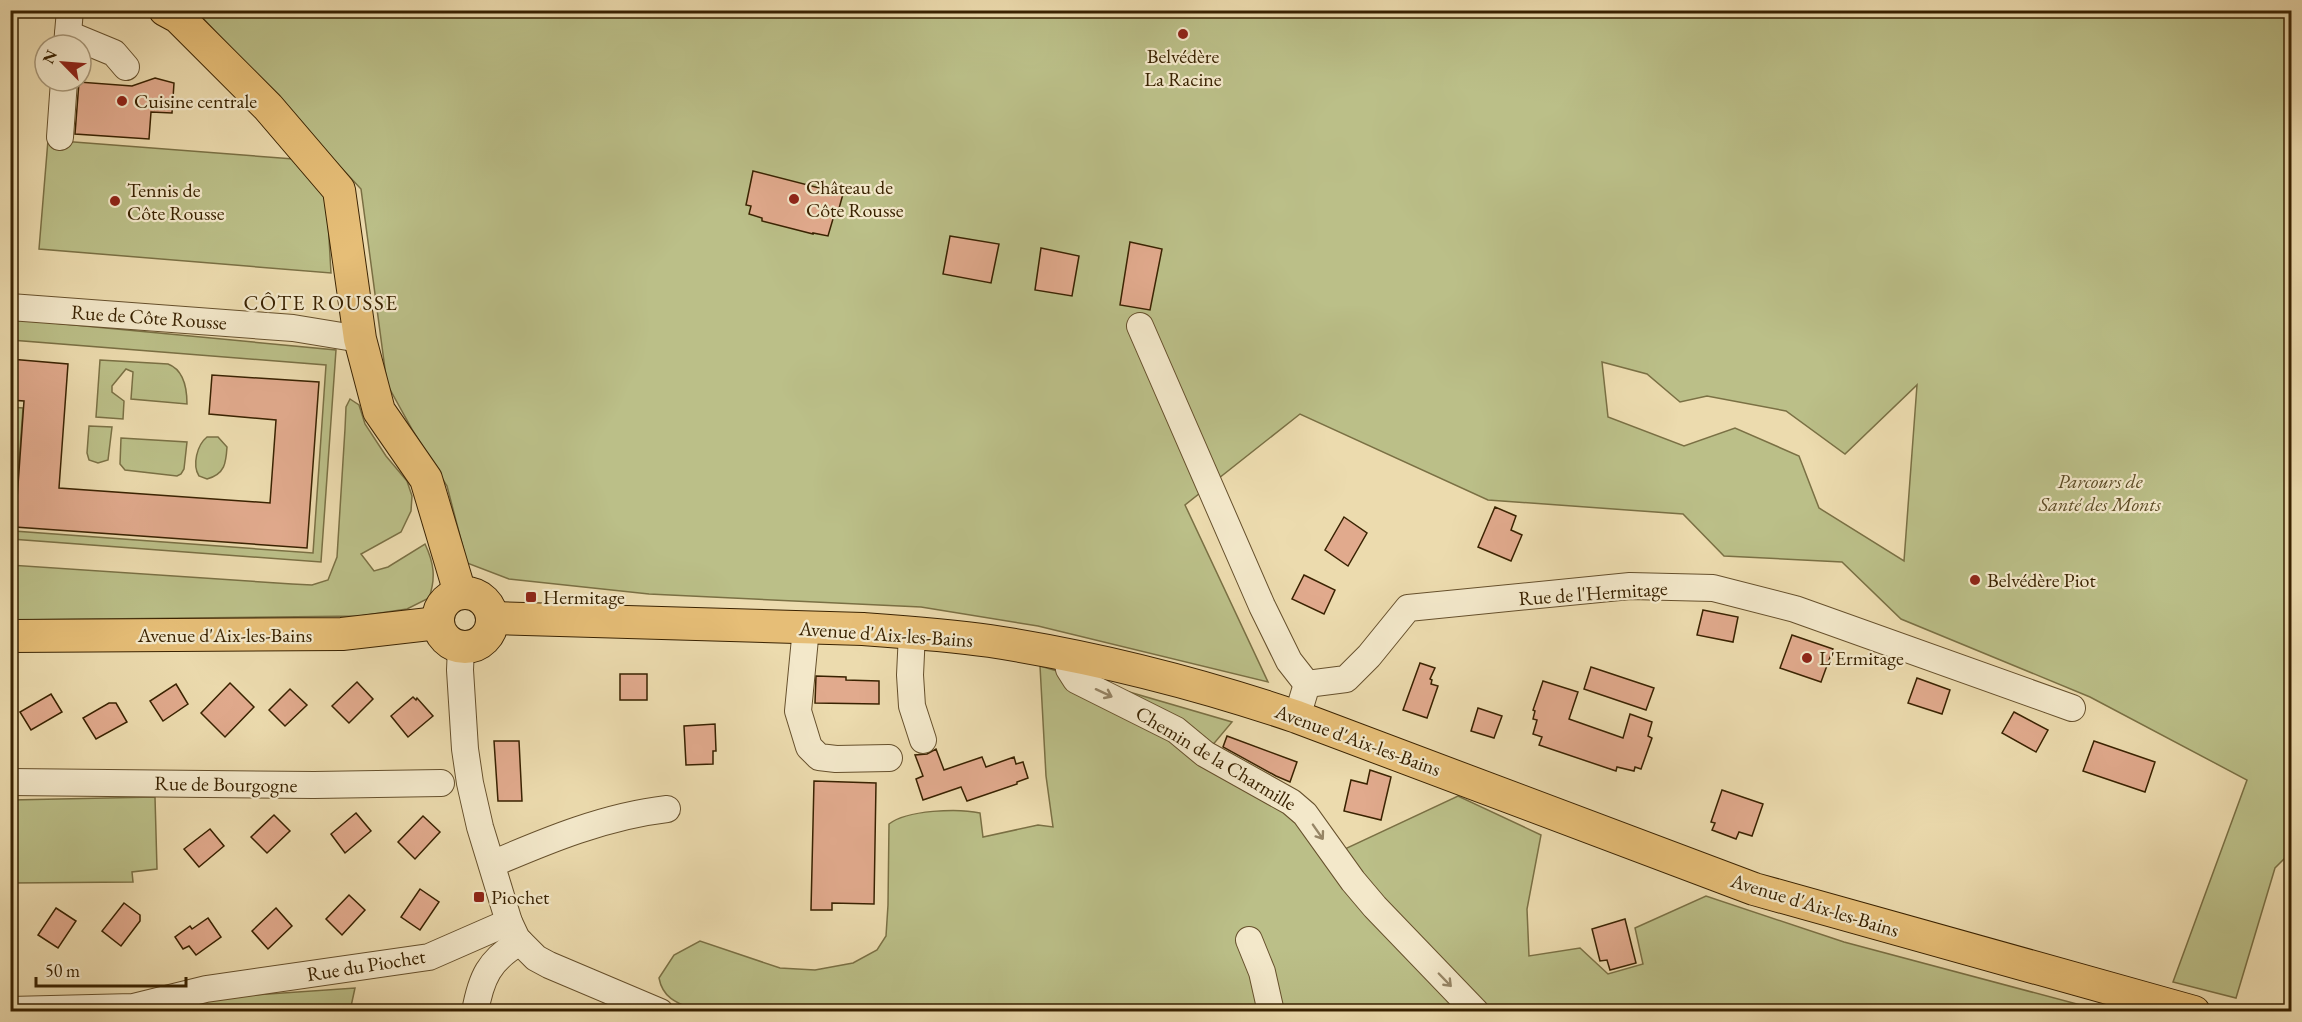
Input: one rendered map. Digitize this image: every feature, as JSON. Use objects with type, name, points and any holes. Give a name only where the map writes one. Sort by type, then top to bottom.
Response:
[{"type":"main road","points":[[165,10],[178,17],[268,107],[339,190],[360,339],[380,411],[426,479],[460,593]]},
{"type":"main road","points":[[460,593],[478,595],[485,600],[493,618],[489,634],[475,646],[461,647],[448,642],[442,635],[438,623],[440,609],[445,602],[460,593]]},
{"type":"main road","name":"Avenue d'Aix-les-Bains","points":[[493,618],[912,633],[991,641],[1066,655],[1233,696],[1297,717],[1754,889],[2194,1011]]},
{"type":"main road","name":"Avenue d'Aix-les-Bains","points":[[10,636],[342,634],[438,623]]},
{"type":"street","points":[[68,30],[114,53],[126,67]]},
{"type":"street","points":[[60,137],[63,93]]},
{"type":"street","name":"Rue de Côte Rousse","points":[[10,307],[293,328],[360,339]]},
{"type":"street","points":[[1140,326],[1262,606],[1289,662],[1306,684],[1297,717]]},
{"type":"street","name":"Rue de l'Hermitage","points":[[1306,684],[1346,679],[1408,608],[1630,586],[1713,588],[1795,609],[2072,708]]},
{"type":"street","points":[[806,628],[798,711],[808,747],[819,757],[889,758]]},
{"type":"street","points":[[912,633],[910,675],[912,706],[923,740]]},
{"type":"street","points":[[461,647],[460,670],[470,783],[492,864],[514,932],[536,958],[660,1011]]},
{"type":"street","name":"Chemin de la Charmille","points":[[1066,655],[1069,669],[1076,680],[1176,730],[1205,754],[1291,802],[1305,814],[1353,881],[1375,907],[1476,1011]]},
{"type":"street","name":"Rue de Bourgogne","points":[[10,782],[314,786],[441,783]]},
{"type":"street","points":[[492,864],[556,837],[646,811],[667,809]]},
{"type":"street","points":[[475,1011],[480,986],[514,932]]},
{"type":"street","name":"Rue du Piochet","points":[[10,1010],[133,1007],[206,988],[429,957],[514,932]]},
{"type":"street","points":[[1249,940],[1262,972],[1272,1011]]},
{"type":"green space","name":"Parcours de Santé des Monts","points":[[190,11],[2291,11],[2291,852],[2275,868],[2236,998],[2173,982],[2247,780],[2090,697],[1901,619],[1842,562],[1724,556],[1683,514],[1488,500],[1300,414],[1185,505],[1268,682],[1038,626],[921,607],[649,594],[509,579],[467,563],[447,486],[387,384],[361,189],[199,14]],"holes":[[[1602,362],[1647,374],[1680,402],[1707,396],[1786,411],[1845,454],[1917,385],[1904,561],[1819,508],[1799,456],[1735,428],[1684,446],[1608,417]]]},
{"type":"green space","points":[[48,140],[307,160],[326,186],[331,273],[39,249]]},
{"type":"green space","points":[[11,319],[336,350],[321,562],[11,539],[11,489],[16,413],[11,413],[10,407],[23,408],[14,531],[313,553],[326,365],[11,340]]},
{"type":"green space","points":[[100,360],[168,364],[181,375],[187,404],[131,399],[133,372],[126,369],[112,386],[112,392],[124,401],[123,419],[96,417]]},
{"type":"green space","points":[[350,399],[359,405],[365,424],[386,456],[407,481],[412,496],[411,511],[401,532],[361,554],[374,571],[388,567],[425,544],[433,571],[433,584],[429,598],[407,609],[360,616],[11,620],[10,565],[312,585],[328,580],[337,557],[346,407]]},
{"type":"green space","points":[[89,426],[112,427],[108,460],[98,463],[89,460],[87,453]]},
{"type":"green space","points":[[207,437],[218,437],[227,447],[221,471],[207,479],[199,476],[196,461],[201,445]]},
{"type":"green space","points":[[121,438],[187,442],[184,469],[177,476],[125,470],[120,464]]},
{"type":"green space","points":[[1040,666],[1232,722],[1205,754],[1343,850],[1458,796],[1541,835],[1527,909],[1529,956],[1580,948],[1608,974],[1643,964],[1635,928],[1706,896],[1844,942],[2103,1011],[699,1012],[679,1004],[668,996],[659,978],[674,955],[700,941],[780,968],[815,970],[853,963],[877,950],[886,936],[889,824],[897,819],[933,811],[971,811],[980,813],[983,837],[1038,825],[1053,827],[1046,776]]},
{"type":"green space","points":[[155,797],[157,869],[132,872],[133,882],[11,883],[11,800]]},
{"type":"green space","points":[[355,988],[350,1011],[158,1012],[226,997]]},
{"type":"building","name":"Cuisine centrale","points":[[155,78],[174,83],[172,113],[151,112],[149,139],[75,134],[78,93],[93,93],[93,83],[132,86]]},
{"type":"building","name":"Château de Côte Rousse","points":[[753,171],[843,194],[828,236],[762,221],[762,218],[749,214],[751,206],[746,205]]},
{"type":"building","points":[[950,236],[999,244],[991,283],[943,274]]},
{"type":"building","points":[[1130,242],[1162,249],[1150,310],[1120,305]]},
{"type":"building","points":[[1041,248],[1079,256],[1072,296],[1035,290]]},
{"type":"building","points":[[10,359],[68,364],[59,488],[270,503],[276,420],[209,414],[212,375],[319,382],[307,548],[15,527],[24,401],[10,400]]},
{"type":"building","points":[[1495,507],[1516,516],[1511,530],[1522,535],[1511,561],[1478,547]]},
{"type":"building","points":[[1344,517],[1367,533],[1348,566],[1325,550]]},
{"type":"building","points":[[1304,575],[1335,590],[1324,614],[1292,599]]},
{"type":"building","points":[[1703,610],[1738,617],[1733,642],[1697,635]]},
{"type":"building","name":"L'Ermitage","points":[[1792,635],[1833,649],[1821,682],[1780,668]]},
{"type":"building","points":[[1420,663],[1435,668],[1430,679],[1431,684],[1438,686],[1427,718],[1403,710]]},
{"type":"building","points":[[1591,667],[1654,688],[1646,710],[1584,689]]},
{"type":"building","points":[[620,674],[647,674],[647,700],[620,700]]},
{"type":"building","points":[[816,676],[879,681],[879,704],[815,703]]},
{"type":"building","points":[[1917,678],[1950,690],[1942,714],[1908,703]]},
{"type":"building","points":[[1543,681],[1578,692],[1569,719],[1623,738],[1630,714],[1652,722],[1648,736],[1652,738],[1641,769],[1635,767],[1634,771],[1617,767],[1616,771],[1539,745],[1542,737],[1533,734],[1537,720],[1533,719],[1535,711],[1533,710]]},
{"type":"building","points":[[357,682],[373,699],[349,723],[332,706]]},
{"type":"building","points":[[230,683],[254,707],[225,737],[201,713]]},
{"type":"building","points":[[176,684],[188,704],[163,721],[150,701]]},
{"type":"building","points":[[290,689],[307,705],[285,726],[269,710]]},
{"type":"building","points":[[51,694],[62,712],[31,730],[20,712]]},
{"type":"building","points":[[413,697],[416,700],[417,698],[433,716],[408,737],[391,716]]},
{"type":"building","points":[[109,703],[116,703],[127,722],[96,739],[83,718]]},
{"type":"building","points":[[1478,708],[1502,716],[1494,738],[1471,731]]},
{"type":"building","points":[[2014,712],[2048,730],[2036,752],[2002,733]]},
{"type":"building","points":[[715,724],[716,751],[713,751],[713,764],[686,765],[684,726]]},
{"type":"building","points":[[1227,736],[1297,762],[1290,782],[1223,747]]},
{"type":"building","points":[[494,741],[519,741],[522,801],[498,801]]},
{"type":"building","points":[[2094,741],[2155,762],[2145,792],[2083,771]]},
{"type":"building","points":[[936,749],[944,770],[982,757],[986,767],[1014,757],[1016,764],[1023,762],[1028,778],[967,801],[961,787],[923,800],[916,779],[923,776],[915,755],[927,754]]},
{"type":"building","points":[[1370,770],[1391,777],[1381,820],[1344,811],[1351,780],[1367,784]]},
{"type":"building","points":[[814,781],[876,783],[874,904],[832,903],[832,910],[811,910]]},
{"type":"building","points":[[1722,790],[1763,804],[1752,836],[1739,832],[1736,839],[1712,830],[1715,823],[1711,822]]},
{"type":"building","points":[[356,813],[371,831],[345,853],[331,834]]},
{"type":"building","points":[[274,815],[290,831],[267,853],[251,837]]},
{"type":"building","points":[[423,816],[440,832],[415,859],[398,842]]},
{"type":"building","points":[[210,829],[224,846],[199,867],[184,849]]},
{"type":"building","points":[[420,889],[439,902],[420,930],[401,917]]},
{"type":"building","points":[[349,895],[365,910],[342,935],[326,919]]},
{"type":"building","points":[[124,903],[140,915],[140,921],[121,946],[102,931]]},
{"type":"building","points":[[56,908],[76,921],[58,948],[38,935]]},
{"type":"building","points":[[276,908],[292,926],[268,949],[252,931]]},
{"type":"building","points":[[208,918],[221,937],[196,955],[189,946],[183,949],[175,937],[190,926],[192,929]]},
{"type":"building","points":[[1625,919],[1636,963],[1610,970],[1607,960],[1600,961],[1592,929]]},
{"type":"place","name":"Belvédère La Racine","points":[[1183,34]]},
{"type":"place","name":"Cuisine centrale","points":[[122,101]]},
{"type":"place","name":"Château de Côte Rousse","points":[[794,199]]},
{"type":"place","name":"Tennis de Côte Rousse","points":[[115,201]]},
{"type":"place","name":"Belvédère Piot","points":[[1975,580]]},
{"type":"place","name":"Hermitage","points":[[531,597]]},
{"type":"place","name":"L'Ermitage","points":[[1807,658]]},
{"type":"place","name":"Piochet","points":[[479,897]]},
{"type":"district","name":"CÔTE ROUSSE","points":[[321,303]]}]
